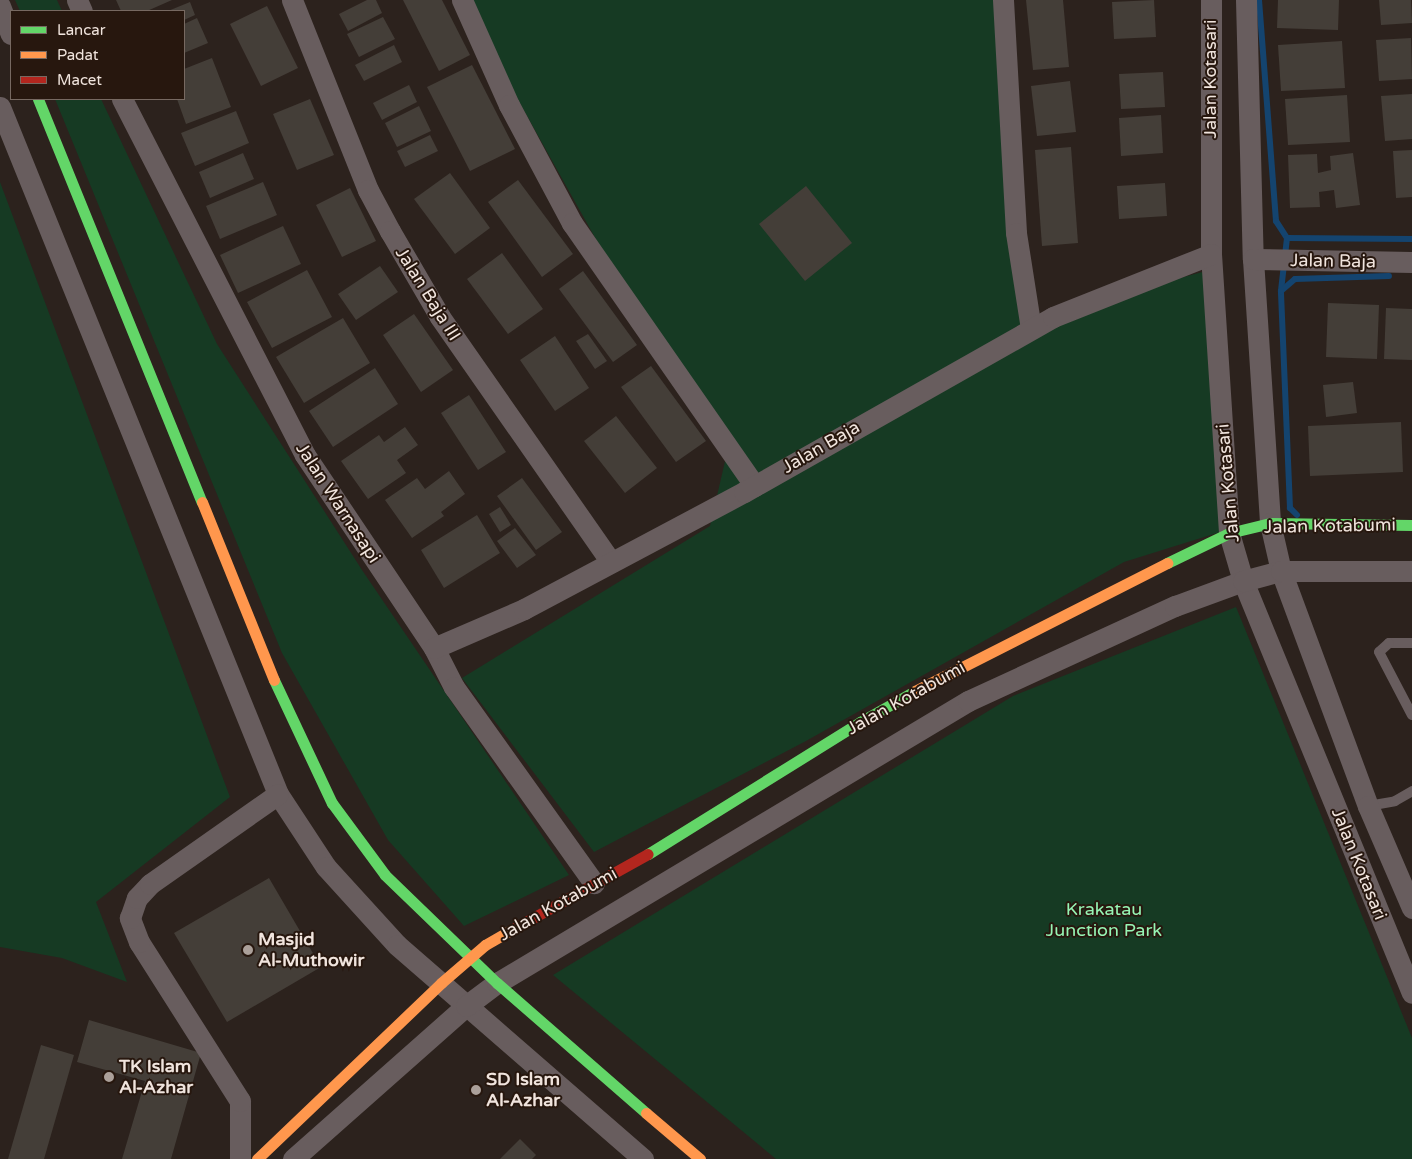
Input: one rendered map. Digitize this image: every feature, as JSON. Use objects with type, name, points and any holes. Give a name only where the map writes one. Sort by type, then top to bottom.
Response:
[{"type":"street","name":"Jalan Baja III","points":[[292,0],[368,190],[390,231],[440,317],[612,562]]},
{"type":"street","points":[[462,0],[509,105],[572,223],[755,486]]},
{"type":"street","points":[[1003,0],[1016,234],[1031,328]]},
{"type":"street","name":"Jalan Kotasari","points":[[1211,0],[1211,254],[1229,534],[1243,581],[1412,993]]},
{"type":"street","name":"Jalan Kotasari","points":[[1246,0],[1270,523],[1281,572],[1368,806],[1412,908]]},
{"type":"street","points":[[0,6],[10,31]]},
{"type":"street","points":[[38,100],[283,700],[332,803],[385,874],[471,958],[497,983],[700,1159]]},
{"type":"street","name":"Jalan Warnasapi","points":[[123,100],[305,455],[434,648],[454,687],[594,883]]},
{"type":"street","points":[[0,107],[278,794],[326,867],[360,908],[466,1006],[643,1159]]},
{"type":"street","name":"Jalan Baja","points":[[434,648],[524,609],[755,486],[1031,328],[1211,254]]},
{"type":"street","name":"Jalan Baja","points":[[1257,259],[1412,262]]},
{"type":"street","name":"Jalan Kotabumi","points":[[257,1159],[441,983],[486,945],[661,847],[860,722],[932,682],[1115,588],[1229,534],[1270,523],[1412,525]]},
{"type":"street","name":"Jalan Kotabumi","points":[[293,1159],[466,1006],[497,983],[968,701],[1175,606],[1243,581],[1281,572],[1412,571]]},
{"type":"street","points":[[240,1159],[241,1112],[235,1090],[139,942],[130,918],[137,898],[150,884],[278,794]]},
{"type":"lane","points":[[1411,711],[1379,652],[1389,643],[1412,643]]},
{"type":"lane","points":[[1368,806],[1395,801],[1412,791]]},
{"type":"green space","points":[[15,0],[57,0],[62,10],[20,10]]},
{"type":"green space","points":[[469,0],[1005,0],[1025,319],[1210,270],[1233,528],[1124,562],[806,741],[594,852],[462,678],[710,526],[729,444],[621,284],[494,57]]},
{"type":"green space","points":[[55,100],[101,100],[217,344],[362,570],[569,875],[464,926],[388,840],[282,653]]},
{"type":"green space","points":[[0,182],[230,797],[96,902],[127,982],[62,958],[0,947]]},
{"type":"green space","name":"Krakatau Junction Park","points":[[1236,607],[1412,1038],[1412,1159],[776,1159],[553,975],[1013,696]]},
{"type":"building","points":[[116,0],[172,0],[149,10],[121,10]]},
{"type":"building","points":[[367,0],[376,0],[382,13],[348,31],[339,14]]},
{"type":"building","points":[[403,0],[442,0],[470,55],[439,71]]},
{"type":"building","points":[[1026,0],[1063,0],[1069,67],[1033,70]]},
{"type":"building","points":[[1154,0],[1156,37],[1114,39],[1112,2]]},
{"type":"building","points":[[1278,0],[1339,0],[1338,30],[1277,28]]},
{"type":"building","points":[[1379,0],[1411,0],[1412,23],[1381,25]]},
{"type":"building","points":[[190,2],[195,15],[185,20],[185,10],[170,10]]},
{"type":"building","points":[[267,6],[298,68],[261,86],[230,24]]},
{"type":"building","points":[[383,17],[395,39],[359,57],[347,34]]},
{"type":"building","points":[[197,18],[208,43],[185,53],[185,24]]},
{"type":"building","points":[[1411,38],[1412,79],[1379,81],[1376,40]]},
{"type":"building","points":[[1342,41],[1345,88],[1281,91],[1278,45]]},
{"type":"building","points":[[394,45],[402,62],[364,81],[355,65]]},
{"type":"building","points":[[212,58],[231,107],[186,124],[177,100],[185,100],[185,69]]},
{"type":"building","points":[[472,65],[515,149],[470,171],[427,87]]},
{"type":"building","points":[[1163,72],[1165,107],[1121,109],[1119,74]]},
{"type":"building","points":[[1070,81],[1076,132],[1037,136],[1031,86]]},
{"type":"building","points":[[409,85],[417,102],[382,120],[373,103]]},
{"type":"building","points":[[1412,94],[1412,139],[1385,141],[1381,96]]},
{"type":"building","points":[[1347,95],[1350,142],[1288,145],[1285,99]]},
{"type":"building","points":[[310,99],[334,155],[297,170],[273,114]]},
{"type":"building","points":[[419,106],[431,131],[397,147],[385,123]]},
{"type":"building","points":[[236,111],[249,143],[195,166],[181,133]]},
{"type":"building","points":[[1161,115],[1163,153],[1121,156],[1119,118]]},
{"type":"building","points":[[430,135],[438,151],[405,167],[397,151]]},
{"type":"building","points":[[1071,147],[1078,243],[1042,246],[1035,150]]},
{"type":"building","points":[[1412,150],[1412,197],[1396,198],[1393,151]]},
{"type":"building","points":[[243,153],[254,179],[210,198],[199,172]]},
{"type":"building","points":[[1353,153],[1360,205],[1336,208],[1334,190],[1319,192],[1320,207],[1290,208],[1288,155],[1317,154],[1318,173],[1331,170],[1330,156]]},
{"type":"building","points":[[450,173],[490,228],[455,254],[414,199]]},
{"type":"building","points":[[518,180],[573,254],[542,277],[488,202]]},
{"type":"building","points":[[263,182],[277,215],[220,239],[206,206]]},
{"type":"building","points":[[1165,183],[1167,216],[1119,219],[1117,186]]},
{"type":"building","points":[[806,186],[852,243],[805,281],[759,224]]},
{"type":"building","points":[[350,188],[376,241],[342,257],[316,205]]},
{"type":"building","points":[[283,226],[301,264],[238,293],[220,255]]},
{"type":"building","points":[[502,253],[543,309],[508,334],[467,279]]},
{"type":"building","points":[[380,266],[398,292],[356,320],[338,294]]},
{"type":"building","points":[[307,270],[332,317],[272,348],[247,302]]},
{"type":"building","points":[[583,271],[637,345],[613,362],[559,289]]},
{"type":"building","points":[[1328,303],[1379,305],[1377,359],[1326,357]]},
{"type":"building","points":[[1386,308],[1412,309],[1412,360],[1384,359]]},
{"type":"building","points":[[414,314],[453,370],[421,392],[383,335]]},
{"type":"building","points":[[343,318],[370,363],[304,403],[276,357]]},
{"type":"building","points":[[588,334],[607,361],[595,369],[576,341]]},
{"type":"building","points":[[555,336],[589,388],[555,411],[520,360]]},
{"type":"building","points":[[651,366],[706,441],[676,462],[621,387]]},
{"type":"building","points":[[375,368],[398,404],[333,447],[309,411]]},
{"type":"building","points":[[1353,382],[1357,413],[1326,417],[1323,385]]},
{"type":"building","points":[[469,395],[506,452],[478,470],[441,413]]},
{"type":"building","points":[[616,416],[657,468],[625,493],[584,441]]},
{"type":"building","points":[[1401,422],[1403,472],[1310,476],[1308,426]]},
{"type":"building","points":[[405,427],[418,445],[397,460],[406,473],[368,499],[341,461],[379,435],[384,442]]},
{"type":"building","points":[[449,471],[465,494],[441,512],[444,516],[412,538],[385,500],[417,478],[425,489]]},
{"type":"building","points":[[522,478],[562,532],[536,550],[497,496]]},
{"type":"building","points":[[500,507],[511,525],[500,532],[489,514]]},
{"type":"building","points":[[477,515],[500,553],[444,588],[421,550]]},
{"type":"building","points":[[515,528],[536,555],[517,568],[497,541]]},
{"type":"building","name":"Masjid Al-Muthowir","points":[[269,878],[321,967],[227,1022],[174,933]]},
{"type":"building","points":[[89,1020],[201,1053],[171,1159],[122,1159],[145,1081],[77,1062]]},
{"type":"building","points":[[41,1045],[74,1055],[44,1159],[8,1159]]},
{"type":"building","points":[[520,1139],[536,1155],[532,1159],[500,1159]]},
{"type":"waterway","points":[[1259,0],[1276,221],[1287,238],[1281,291]]},
{"type":"waterway","points":[[1287,238],[1412,239]]},
{"type":"waterway","points":[[1297,515],[1290,508],[1281,291],[1295,279],[1389,276]]},
{"type":"traffic: fast","points":[[38,100],[202,502]]},
{"type":"traffic: fast","points":[[1167,563],[1229,533],[1270,523],[1412,525]]},
{"type":"traffic: fast","points":[[274,680],[332,803],[385,875],[497,983],[646,1113]]},
{"type":"traffic: fast","points":[[648,854],[860,722],[915,691]]},
{"type":"traffic: slow","points":[[202,502],[274,680]]},
{"type":"traffic: slow","points":[[915,691],[1167,563]]},
{"type":"traffic: slow","points":[[257,1159],[441,983],[485,945],[513,929]]},
{"type":"traffic: slow","points":[[646,1113],[700,1159]]},
{"type":"traffic: jam","points":[[513,929],[648,854]]},
{"type":"place","name":"Masjid Al-Muthowir","points":[[248,950]]},
{"type":"place","name":"TK Islam Al-Azhar","points":[[109,1077]]},
{"type":"place","name":"SD Islam Al-Azhar","points":[[476,1090]]}]
